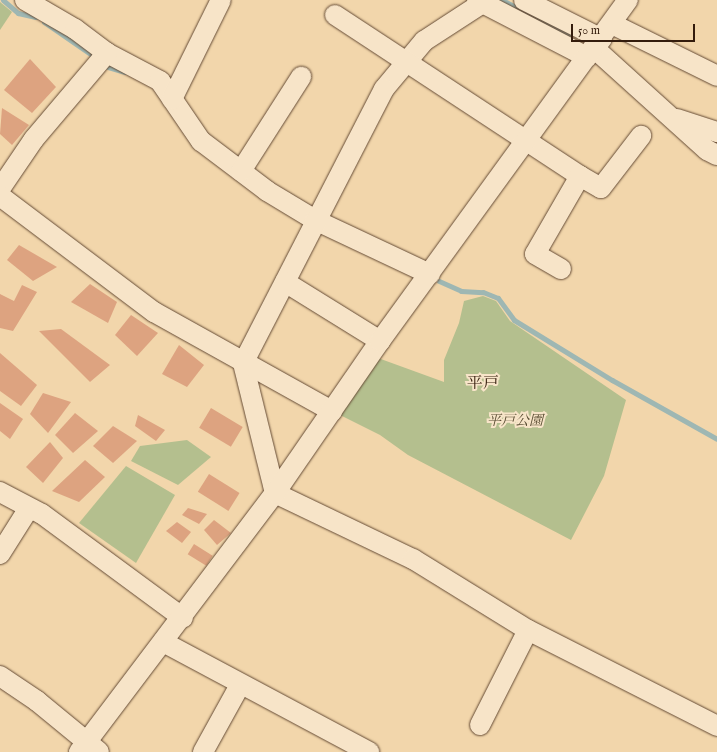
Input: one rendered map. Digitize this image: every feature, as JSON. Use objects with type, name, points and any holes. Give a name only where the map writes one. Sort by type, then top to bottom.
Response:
[{"type":"street","points":[[25,0],[75,29],[108,53],[160,81],[201,141],[267,191],[315,220],[430,274]]},
{"type":"street","points":[[172,99],[220,0]]},
{"type":"street","points":[[524,0],[599,42],[670,116],[707,150],[717,155]]},
{"type":"street","points":[[0,676],[37,701],[89,748],[162,642],[183,618],[252,520],[275,493],[380,341],[599,42],[628,0]]},
{"type":"street","points":[[275,493],[243,363],[315,220],[384,89],[424,41],[482,1],[599,42],[717,76]]},
{"type":"street","points":[[335,15],[405,63],[601,188],[641,136]]},
{"type":"street","points":[[0,189],[34,139],[108,53]]},
{"type":"street","points":[[240,171],[301,77]]},
{"type":"street","points":[[670,116],[717,132]]},
{"type":"street","points":[[561,269],[535,254],[580,176]]},
{"type":"street","points":[[0,196],[35,220],[154,312],[243,363],[332,411]]},
{"type":"street","points":[[285,282],[380,341]]},
{"type":"street","points":[[0,492],[29,508],[103,558],[183,618]]},
{"type":"street","points":[[275,493],[413,558],[528,630],[717,726]]},
{"type":"street","points":[[0,554],[29,508]]},
{"type":"street","points":[[480,725],[528,630]]},
{"type":"street","points":[[162,642],[240,685],[369,752]]},
{"type":"street","points":[[203,752],[240,685]]},
{"type":"green space","points":[[0,2],[12,12],[0,30]]},
{"type":"green space","name":"平戸公園","points":[[483,296],[496,301],[510,321],[626,400],[604,476],[571,540],[408,455],[380,435],[338,414],[378,358],[444,382],[444,360],[459,323],[464,301]]},
{"type":"green space","points":[[187,440],[211,457],[178,485],[131,461],[140,446]]},
{"type":"green space","points":[[126,466],[175,495],[136,563],[79,523]]},
{"type":"building","points":[[30,59],[56,87],[32,113],[4,90]]},
{"type":"building","points":[[2,108],[29,125],[12,145],[0,134]]},
{"type":"building","points":[[19,245],[57,267],[33,281],[7,260]]},
{"type":"building","points":[[90,284],[117,302],[108,323],[71,302]]},
{"type":"building","points":[[22,285],[37,292],[13,331],[0,328],[0,294],[14,301]]},
{"type":"building","points":[[131,315],[158,333],[137,356],[115,335]]},
{"type":"building","points":[[61,329],[110,365],[90,382],[39,331]]},
{"type":"building","points":[[179,345],[204,365],[187,387],[162,374]]},
{"type":"building","points":[[0,353],[37,385],[21,406],[0,391]]},
{"type":"building","points":[[43,393],[71,402],[48,433],[30,414]]},
{"type":"building","points":[[0,403],[23,419],[10,439],[0,431]]},
{"type":"building","points":[[211,408],[243,427],[231,447],[199,428]]},
{"type":"building","points":[[75,413],[98,431],[73,453],[55,435]]},
{"type":"building","points":[[138,415],[165,430],[156,441],[135,426]]},
{"type":"building","points":[[113,426],[137,441],[113,463],[93,446]]},
{"type":"building","points":[[50,442],[63,458],[43,483],[26,467]]},
{"type":"building","points":[[85,460],[105,477],[79,502],[52,491]]},
{"type":"building","points":[[209,474],[240,493],[228,511],[198,492]]},
{"type":"building","points":[[188,508],[207,514],[199,524],[182,515]]},
{"type":"building","points":[[214,520],[231,533],[217,545],[204,530]]},
{"type":"building","points":[[177,522],[191,532],[182,543],[166,531]]},
{"type":"building","points":[[194,544],[213,556],[206,566],[188,554]]},
{"type":"waterway","points":[[3,0],[18,13],[36,17]]},
{"type":"waterway","points":[[502,0],[569,34]]},
{"type":"waterway","points":[[44,22],[92,55]]},
{"type":"waterway","points":[[108,67],[124,72]]},
{"type":"waterway","points":[[439,281],[461,291],[483,292],[498,298],[514,320],[612,380],[717,439]]},
{"type":"district","name":"平戸","points":[[483,384]]}]
